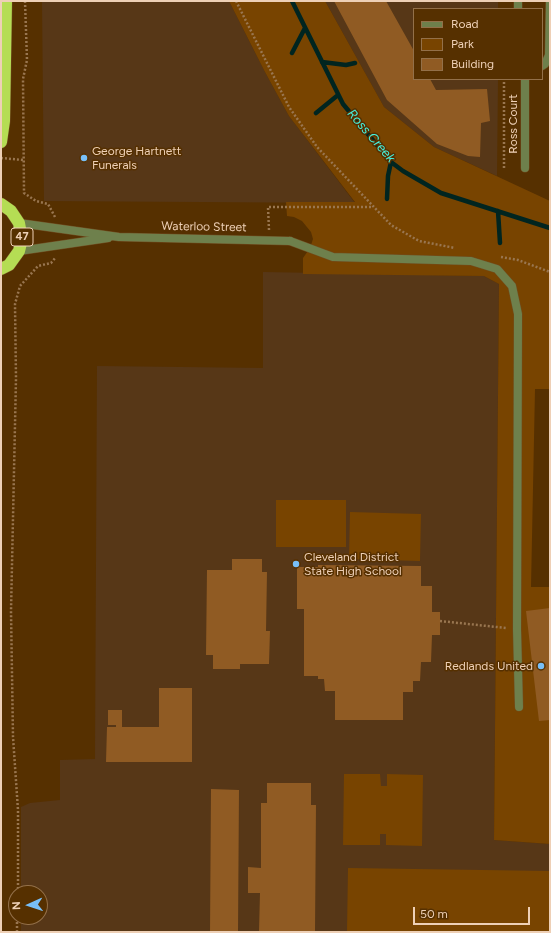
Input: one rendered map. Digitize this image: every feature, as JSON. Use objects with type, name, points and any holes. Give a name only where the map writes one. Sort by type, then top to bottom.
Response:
[{"type":"highway","points":[[1,142],[4,121],[6,1]]},
{"type":"highway","name":"47","points":[[1,204],[11,211],[19,223],[22,239],[19,251],[9,265],[1,269]]},
{"type":"street","points":[[543,64],[549,55],[550,1]]},
{"type":"street","name":"Ross Court","points":[[525,80],[525,168]]},
{"type":"street","name":"Waterloo Street","points":[[19,223],[118,237],[290,241],[333,257],[471,261],[497,269],[512,286],[518,314],[517,629],[519,707]]},
{"type":"street","name":"Waterloo Street","points":[[19,251],[118,237]]},
{"type":"path","points":[[25,1],[27,60],[23,79],[24,193],[36,201],[48,204],[56,215],[55,228]]},
{"type":"path","points":[[236,1],[289,107],[317,147],[372,207],[391,225],[419,241],[457,248]]},
{"type":"path","points":[[504,80],[504,168]]},
{"type":"path","points":[[1,158],[24,160]]},
{"type":"path","points":[[270,240],[268,207],[372,207]]},
{"type":"path","points":[[18,885],[18,810],[13,737],[11,611],[16,378],[15,304],[20,286],[24,281],[38,266],[51,263],[57,256],[56,246]]},
{"type":"path","points":[[495,256],[518,260],[550,272]]},
{"type":"path","points":[[440,621],[517,629]]},
{"type":"shaded area","points":[[42,1],[229,1],[289,116],[355,203],[44,201]]},
{"type":"shaded area","points":[[325,1],[498,1],[498,8],[413,8],[413,80],[498,80],[497,176],[434,147],[384,107]]},
{"type":"shaded area","name":"Cleveland District State High School","points":[[263,272],[484,276],[499,284],[494,840],[550,844],[550,932],[21,932],[21,925],[48,925],[48,885],[21,885],[21,807],[30,803],[60,800],[60,760],[95,759],[97,366],[263,368]]},
{"type":"green space","points":[[229,1],[325,1],[384,107],[434,147],[550,201],[550,389],[535,389],[531,587],[550,587],[550,844],[494,840],[499,284],[484,276],[303,274],[303,258],[310,248],[313,239],[311,232],[302,221],[294,217],[287,216],[286,202],[355,202],[289,116]]},
{"type":"green space","points":[[276,500],[346,500],[346,547],[276,547]]},
{"type":"green space","points":[[350,512],[421,514],[420,561],[349,559]]},
{"type":"green space","points":[[344,774],[380,774],[381,786],[387,786],[387,774],[423,775],[422,846],[386,845],[386,834],[380,834],[380,845],[343,845]]},
{"type":"green space","points":[[348,868],[550,871],[550,932],[347,932]]},
{"type":"building","points":[[334,1],[386,1],[413,49],[413,80],[431,80],[436,90],[487,89],[490,121],[481,123],[480,157],[468,156],[437,144],[387,100]]},
{"type":"building","points":[[232,559],[262,559],[262,572],[267,572],[266,631],[270,631],[269,664],[240,664],[240,669],[213,669],[213,655],[206,655],[207,570],[232,570]]},
{"type":"building","points":[[318,565],[421,566],[421,586],[432,586],[432,612],[440,612],[440,635],[432,635],[431,662],[421,662],[420,681],[413,681],[413,692],[403,692],[403,720],[335,720],[335,691],[325,691],[324,679],[318,679],[318,676],[304,676],[304,609],[297,609],[297,567],[318,567]]},
{"type":"building","name":"Redlands United","points":[[550,608],[550,720],[539,721],[526,611]]},
{"type":"building","points":[[159,688],[192,688],[192,762],[106,762],[107,727],[116,727],[116,725],[108,725],[108,710],[122,710],[122,727],[159,727]]},
{"type":"building","points":[[267,783],[311,783],[311,805],[316,805],[315,932],[259,932],[260,893],[248,893],[248,867],[261,868],[261,803],[267,803]]},
{"type":"building","points":[[211,789],[239,790],[238,932],[210,932]]},
{"type":"waterway","name":"Ross Creek","points":[[292,1],[343,104],[391,162],[403,171],[441,193],[550,228]]},
{"type":"waterway","points":[[292,53],[305,28]]},
{"type":"waterway","points":[[322,62],[346,65],[355,63]]},
{"type":"waterway","points":[[316,113],[338,95]]},
{"type":"waterway","points":[[387,199],[388,176],[391,162]]},
{"type":"waterway","points":[[498,211],[500,243]]},
{"type":"place","name":"George Hartnett Funerals","points":[[84,158]]},
{"type":"place","name":"Cleveland District State High School","points":[[296,564]]},
{"type":"place","name":"Redlands United","points":[[541,666]]}]
